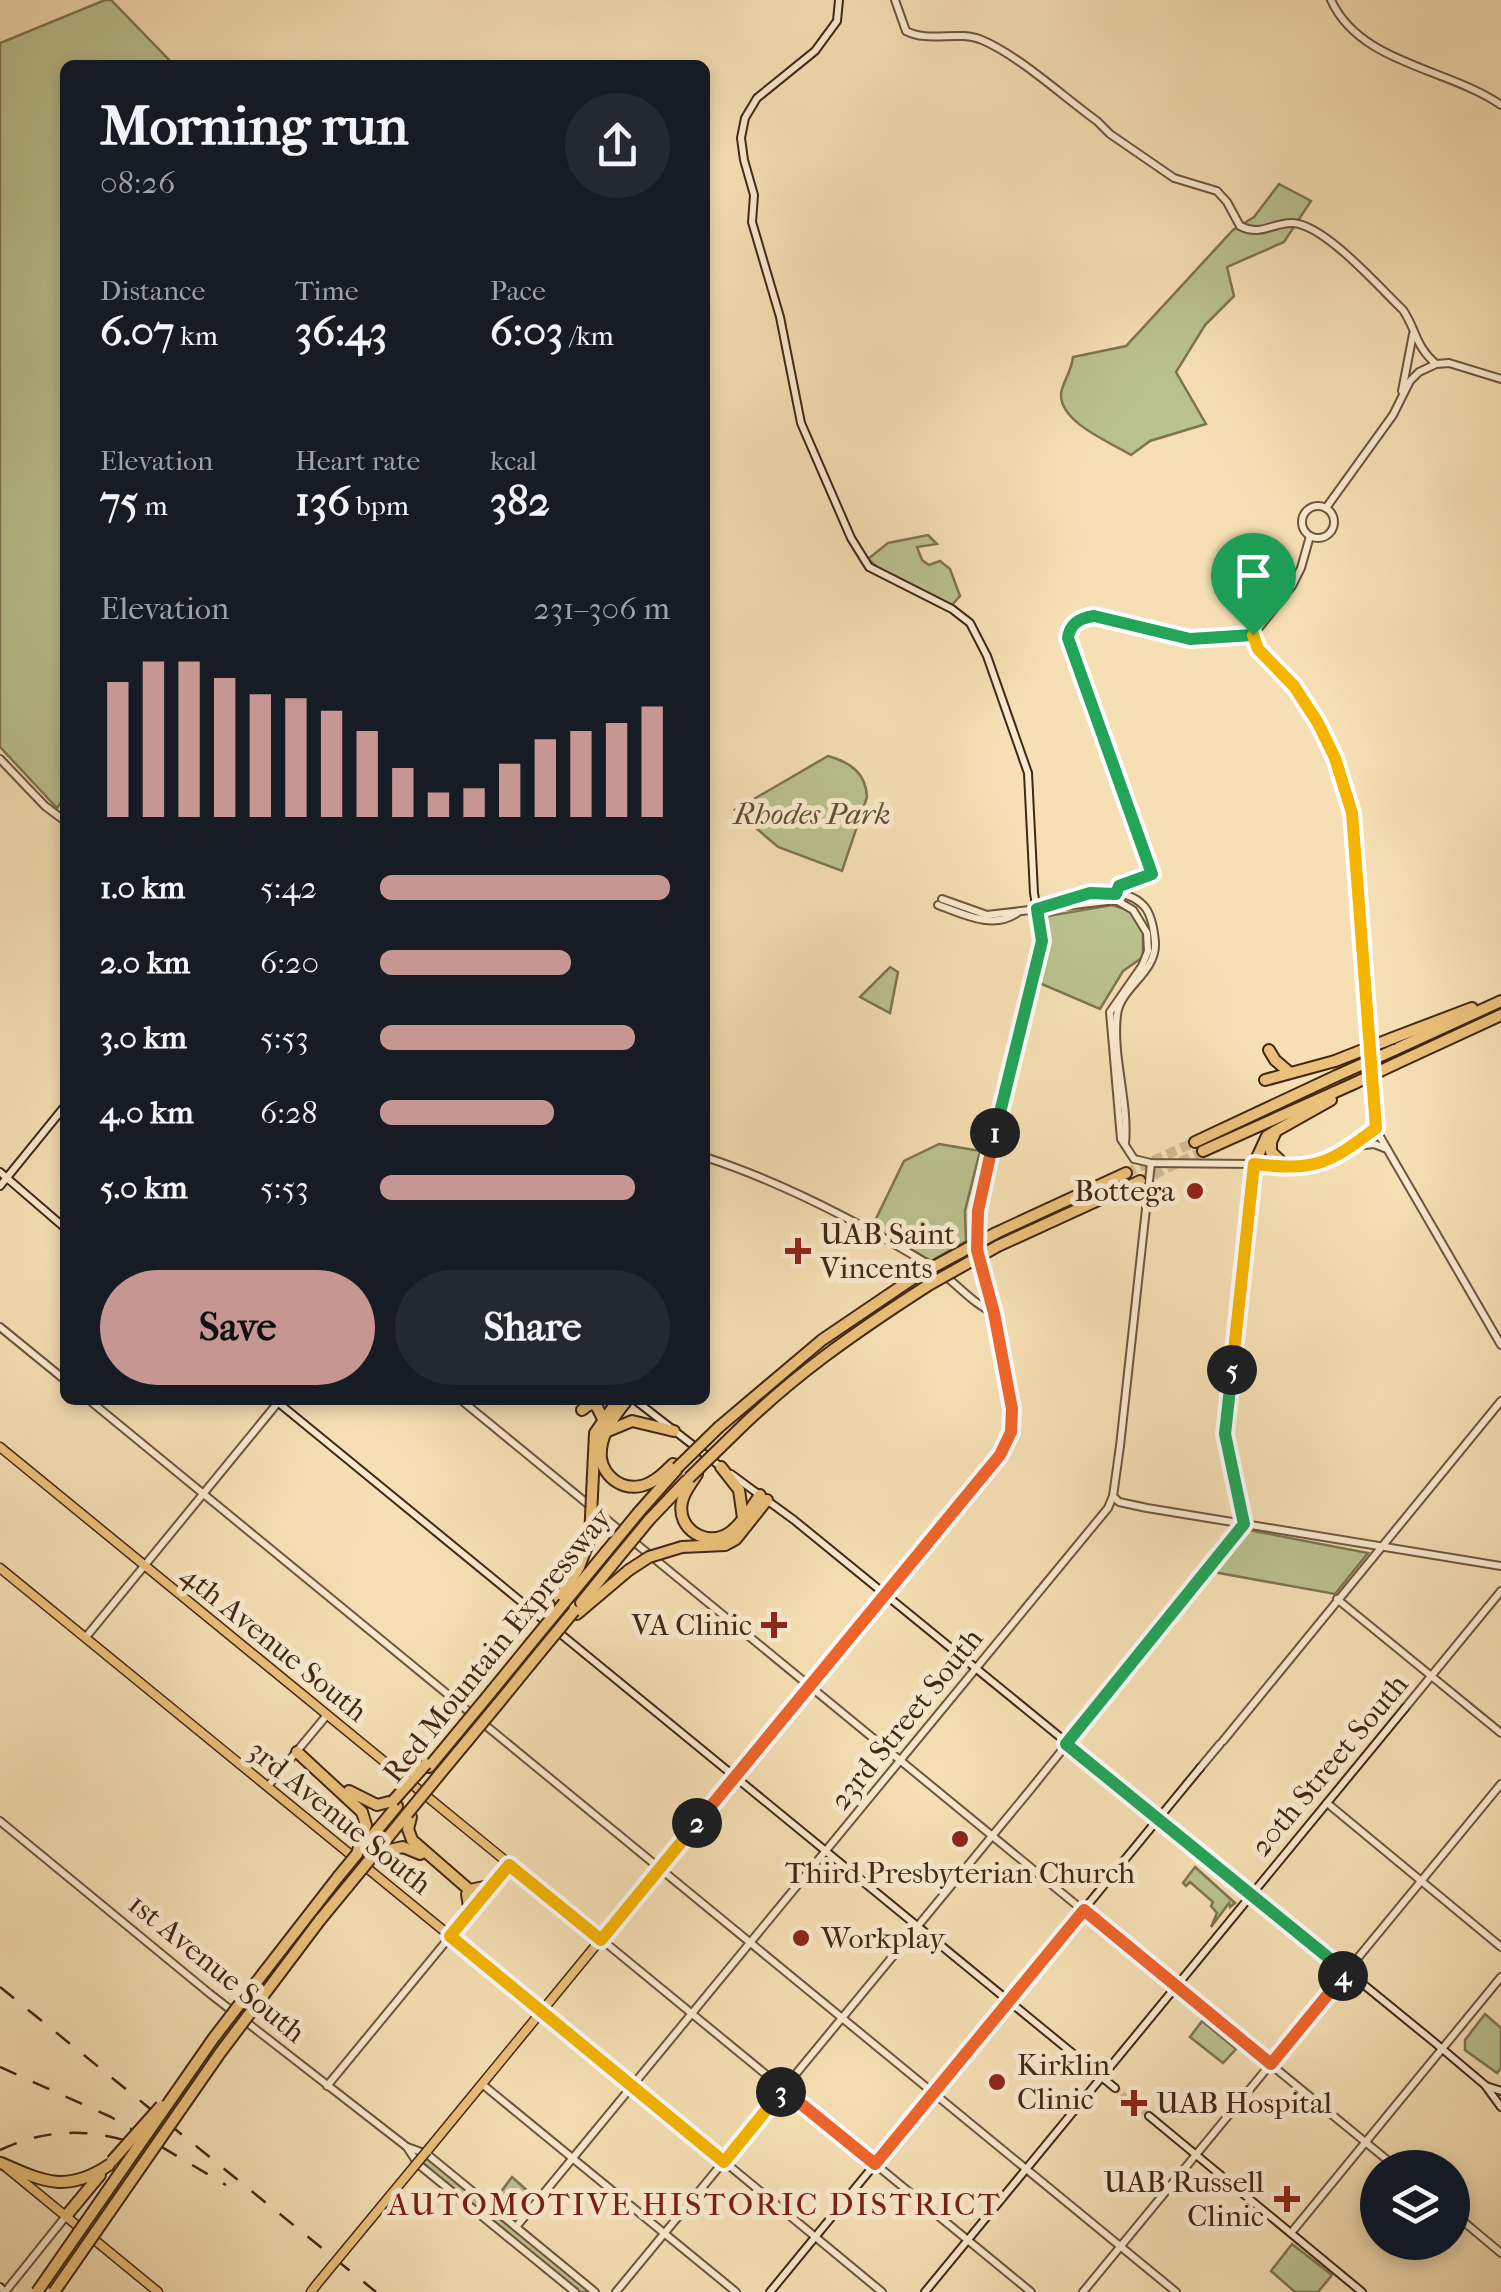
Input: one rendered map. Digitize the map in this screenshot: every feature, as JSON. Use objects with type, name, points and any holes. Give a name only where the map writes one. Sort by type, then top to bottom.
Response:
[{"type":"highway","points":[[1265,1080],[1393,1044],[1501,999]]},
{"type":"highway","points":[[1254,1164],[1267,1136],[1354,1082],[1501,1015]]},
{"type":"highway","points":[[1338,1093],[1199,1147],[1393,1044]]},
{"type":"highway","points":[[1269,1050],[1289,1072]]},
{"type":"highway","points":[[1276,1130],[1270,1149],[1287,1167]]},
{"type":"highway","name":"Red Mountain Expressway","points":[[367,1836],[458,1732],[675,1466],[716,1426],[822,1340],[915,1278],[996,1232],[1126,1172]]},
{"type":"highway","name":"Red Mountain Expressway","points":[[54,2292],[220,2053],[323,1916],[334,1909],[649,1520],[703,1464],[788,1382],[927,1286],[998,1246],[1140,1181]]},
{"type":"highway","points":[[582,1410],[589,1405]]},
{"type":"highway","points":[[596,1405],[605,1425]]},
{"type":"highway","points":[[615,1405],[605,1425],[601,1449],[609,1476],[619,1483],[645,1484],[675,1466]]},
{"type":"highway","points":[[561,1601],[590,1538],[594,1438],[623,1405]]},
{"type":"highway","points":[[605,1425],[632,1421],[674,1431]]},
{"type":"highway","points":[[720,1466],[739,1490],[744,1518]]},
{"type":"highway","points":[[691,1479],[681,1505],[683,1518],[694,1533],[715,1539],[727,1534],[763,1498]]},
{"type":"highway","points":[[576,1613],[649,1557],[682,1546],[725,1545],[736,1538],[763,1498]]},
{"type":"highway","points":[[296,1752],[364,1800],[377,1805],[395,1803]]},
{"type":"highway","points":[[36,2292],[188,2076],[367,1836],[365,1818],[357,1805],[296,1752]]},
{"type":"highway","points":[[409,1816],[412,1840],[468,1892],[476,1905]]},
{"type":"highway","points":[[382,1850],[412,1850],[468,1892],[476,1905]]},
{"type":"highway","points":[[468,1892],[493,1885]]},
{"type":"highway","points":[[66,2216],[188,2076]]},
{"type":"highway","points":[[1,2163],[20,2175],[69,2183],[110,2163]]},
{"type":"main road","name":"4th Avenue South","points":[[0,1447],[601,1940]]},
{"type":"main road","name":"3rd Avenue South","points":[[0,1568],[542,2012]]},
{"type":"main road","points":[[311,2292],[601,1940]]},
{"type":"main road","points":[[20,2175],[158,2292]]},
{"type":"street","points":[[601,1940],[1000,1455],[1011,1432],[1012,1409],[994,1313],[977,1250],[978,1211],[1042,941],[1028,773],[980,640],[970,623],[952,608],[868,568],[851,538],[801,423],[780,317],[752,222],[754,195],[741,138],[745,118],[757,98],[815,50],[837,22],[839,0]]},
{"type":"street","points":[[895,0],[906,30],[921,36],[959,34],[982,40],[1006,54],[1174,178],[1217,192],[1228,202],[1240,226],[1258,232],[1290,222],[1324,236],[1402,310],[1422,353],[1436,364]]},
{"type":"street","points":[[1331,0],[1342,20],[1373,46],[1501,105]]},
{"type":"street","points":[[1400,402],[1413,334]]},
{"type":"street","points":[[1326,508],[1419,372],[1449,363],[1501,379]]},
{"type":"street","points":[[1115,896],[1119,886],[1152,874],[1068,638],[1072,625],[1086,617],[1190,639],[1253,635],[1292,586],[1301,568],[1310,536],[1302,522],[1305,512],[1314,506],[1326,508],[1333,516],[1333,528],[1325,536],[1310,536]]},
{"type":"street","points":[[1253,635],[1258,649],[1294,686],[1318,723],[1335,758],[1352,813],[1376,1128],[1501,1344]]},
{"type":"street","points":[[0,759],[60,817]]},
{"type":"street","points":[[940,902],[987,915],[1049,907],[1054,902],[1090,893],[1133,898],[1144,906],[1151,919],[1156,948],[1153,960],[1117,1013],[1125,1146],[1134,1159],[1151,1163],[1318,1166],[1376,1128]]},
{"type":"street","points":[[60,1112],[2,1179],[60,1224]]},
{"type":"street","points":[[1349,1147],[1366,1144],[1388,1149]]},
{"type":"street","points":[[710,1159],[750,1172],[912,1254],[994,1313]]},
{"type":"street","name":"23rd Street South","points":[[516,2228],[1108,1508],[1113,1496],[1135,1328],[1151,1163]]},
{"type":"street","points":[[1244,1524],[1225,1434],[1254,1164]]},
{"type":"street","points":[[3,1329],[60,1376]]},
{"type":"street","points":[[770,2292],[1501,1401]]},
{"type":"street","points":[[95,1405],[1176,2292]]},
{"type":"street","points":[[86,1638],[275,1405]]},
{"type":"street","points":[[283,1405],[1114,2088]]},
{"type":"street","points":[[468,1405],[1376,2150]]},
{"type":"street","points":[[641,1405],[885,1595],[1442,2050],[1485,2086],[1501,2108]]},
{"type":"street","points":[[1113,1496],[1119,1502],[1501,1566]]},
{"type":"street","points":[[616,2292],[1244,1524]]},
{"type":"street","name":"20th Street South","points":[[925,2292],[1501,1591]]},
{"type":"street","points":[[1338,1599],[1501,1733]]},
{"type":"street","points":[[268,1786],[327,1716]]},
{"type":"street","points":[[1084,2292],[1501,1784]]},
{"type":"street","points":[[1327,1803],[1501,1947]]},
{"type":"street","name":"1st Avenue South","points":[[0,1820],[327,2086],[336,2089],[407,2148],[418,2164],[575,2292]]},
{"type":"street","points":[[327,2086],[509,1865]]},
{"type":"street","name":"4th Avenue South","points":[[601,1940],[1030,2292]]},
{"type":"street","points":[[1291,2233],[1501,1977]]},
{"type":"street","name":"3rd Avenue South","points":[[542,2012],[882,2292]]},
{"type":"street","points":[[482,2084],[736,2292]]},
{"type":"street","points":[[1485,2086],[1501,2091]]},
{"type":"street","points":[[1149,2116],[1362,2292]]},
{"type":"street","name":"1st Avenue South","points":[[407,2148],[426,2154],[595,2292]]},
{"type":"street","points":[[4,2291],[66,2216]]},
{"type":"street","points":[[1470,2227],[1501,2253]]},
{"type":"green space","points":[[111,0],[169,60],[60,60],[57,808],[0,747],[0,43]]},
{"type":"green space","points":[[1279,184],[1311,201],[1284,242],[1227,267],[1234,296],[1205,325],[1176,372],[1206,424],[1150,441],[1131,455],[1078,423],[1063,405],[1061,395],[1073,357],[1126,346],[1233,230],[1254,217]]},
{"type":"green space","points":[[928,535],[937,544],[917,547],[922,560],[929,565],[940,561],[950,569],[960,596],[951,606],[887,576],[868,559],[888,543]]},
{"type":"green space","name":"Rhodes Park","points":[[828,756],[855,770],[864,781],[867,797],[842,871],[778,847],[735,810]]},
{"type":"green space","points":[[1112,905],[1131,911],[1143,931],[1143,957],[1123,971],[1100,1009],[1037,982],[1048,916]]},
{"type":"green space","points":[[890,967],[898,972],[890,1013],[860,997]]},
{"type":"green space","points":[[939,1144],[980,1151],[965,1211],[966,1241],[931,1261],[872,1227],[904,1161]]},
{"type":"green space","points":[[1248,1530],[1368,1553],[1335,1594],[1213,1572]]},
{"type":"green space","points":[[1195,1867],[1235,1903],[1230,1907],[1229,1903],[1211,1927],[1217,1913],[1211,1906],[1213,1902],[1190,1882],[1186,1886],[1183,1883]]},
{"type":"green space","points":[[1485,2014],[1501,2028],[1501,2068],[1497,2073],[1465,2050],[1465,2040]]},
{"type":"green space","points":[[1202,2021],[1236,2049],[1223,2063],[1190,2037]]},
{"type":"green space","points":[[414,2152],[425,2156],[590,2292],[578,2292],[420,2162]]},
{"type":"green space","points":[[512,2177],[531,2194],[513,2217],[494,2201]]},
{"type":"green space","points":[[1292,2244],[1332,2275],[1318,2292],[1295,2292],[1271,2271]]},
{"type":"tunnel","points":[[1126,1173],[1195,1142]]},
{"type":"tunnel","points":[[1140,1181],[1203,1151]]},
{"type":"tunnel","points":[[1115,2088],[1149,2116]]},
{"type":"railway","points":[[0,1987],[376,2292]]},
{"type":"railway","points":[[0,2067],[111,2117],[226,2185]]},
{"type":"railway","points":[[0,2150],[35,2138],[70,2133],[140,2145]]},
{"type":"place","name":"Bottega","points":[[1195,1191]]},
{"type":"place","name":"UAB Saint Vincents","points":[[798,1251]]},
{"type":"place","name":"VA Clinic","points":[[774,1625]]},
{"type":"place","name":"Third Presbyterian Church","points":[[960,1839]]},
{"type":"place","name":"Workplay","points":[[801,1938]]},
{"type":"place","name":"Kirklin Clinic","points":[[997,2082]]},
{"type":"place","name":"UAB Hospital","points":[[1134,2103]]},
{"type":"place","name":"UAB Russell Clinic","points":[[1287,2199]]},
{"type":"district","name":"AUTOMOTIVE HISTORIC DISTRICT","points":[[695,2204]]},
{"type":"route","points":[[1094,616],[1190,639],[1253,635],[1258,649],[1294,686],[1318,723],[1335,758],[1352,813],[1376,1128],[1318,1166],[1254,1164],[1225,1434],[1244,1524],[1066,1744],[1346,1972],[1271,2064],[1084,1910],[875,2164],[784,2090],[724,2162],[450,1936],[509,1865],[601,1940],[1000,1455],[1011,1432],[1012,1409],[994,1313],[977,1250],[978,1211],[1042,941],[1037,909],[1090,893],[1116,894],[1119,886],[1152,874],[1068,638],[1069,631],[1079,620],[1094,616]]}]
